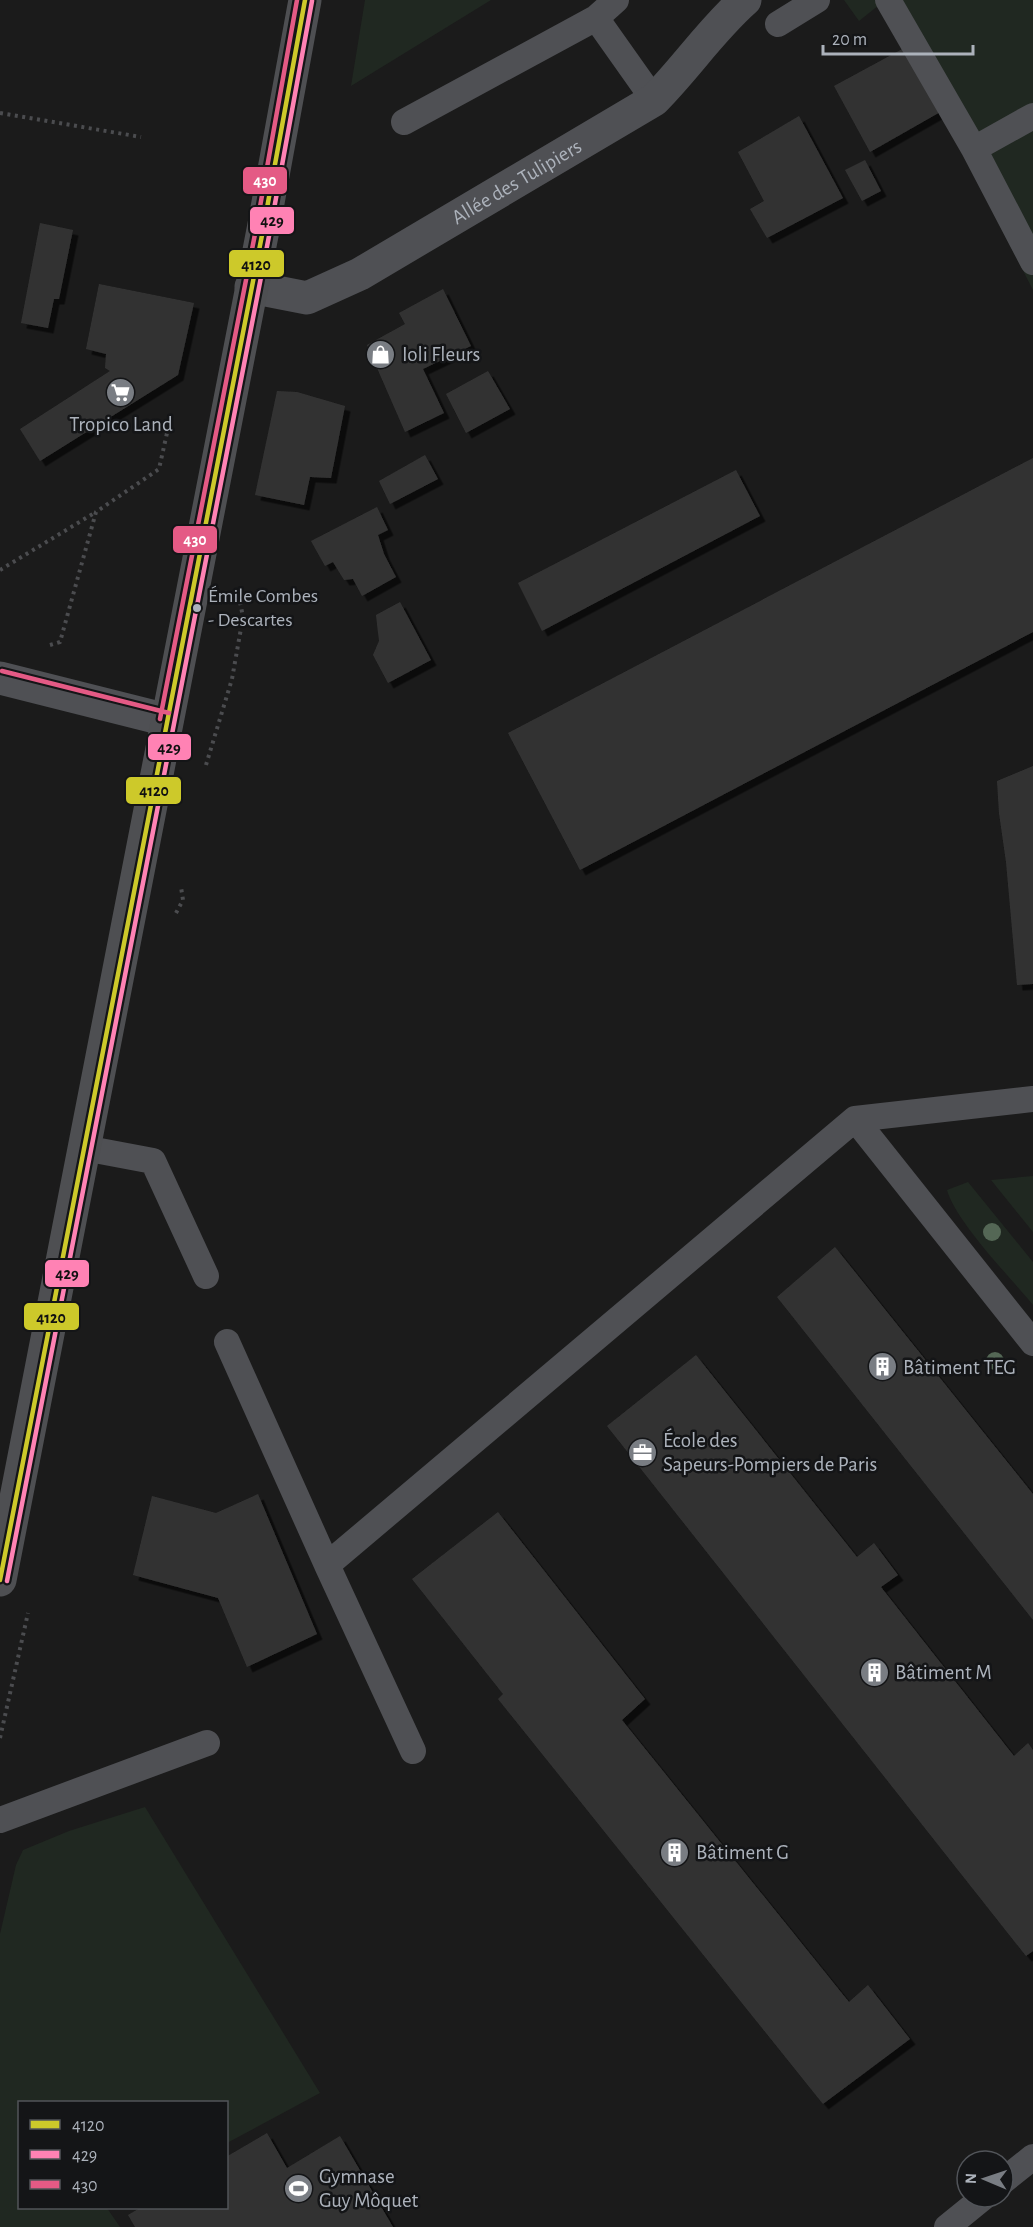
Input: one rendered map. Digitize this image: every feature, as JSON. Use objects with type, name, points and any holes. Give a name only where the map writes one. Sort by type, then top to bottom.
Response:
[{"type":"main road","points":[[0,1580],[305,0]]},
{"type":"street","name":"Allée des Tulipiers","points":[[251,287],[307,298],[360,274],[654,100],[677,77],[726,16],[745,0]]},
{"type":"street","points":[[0,678],[167,720]]},
{"type":"lane","points":[[404,122],[596,18],[616,0]]},
{"type":"lane","points":[[778,24],[817,0]]},
{"type":"lane","points":[[888,0],[974,149],[1033,262]]},
{"type":"lane","points":[[596,18],[654,100]]},
{"type":"lane","points":[[974,149],[1033,116]]},
{"type":"lane","points":[[327,1565],[855,1119],[1033,1100]]},
{"type":"lane","points":[[855,1119],[1033,1343]]},
{"type":"lane","points":[[84,1148],[153,1161],[206,1276]]},
{"type":"lane","points":[[228,1342],[413,1751]]},
{"type":"lane","points":[[0,1820],[207,1743]]},
{"type":"lane","points":[[1015,2171],[1033,2157]]},
{"type":"lane","points":[[947,2227],[969,2209]]},
{"type":"path","points":[[0,112],[141,137]]},
{"type":"path","points":[[0,570],[96,512],[159,469],[169,424]]},
{"type":"path","points":[[48,646],[60,642],[96,512]]},
{"type":"shaded area","points":[[365,0],[491,0],[351,86]]},
{"type":"shaded area","points":[[844,0],[1033,0],[1033,290],[884,1],[859,21]]},
{"type":"shaded area","points":[[1033,1176],[1033,1232],[991,1180]]},
{"type":"shaded area","points":[[968,1182],[1033,1262],[1033,1305],[972,1233],[952,1203],[947,1190]]},
{"type":"shaded area","points":[[145,1807],[320,2093],[228,2142],[228,2101],[18,2101],[18,2209],[108,2209],[120,2227],[0,2227],[0,1934],[16,1865],[23,1850],[69,1831]]},
{"type":"building","points":[[906,47],[942,111],[870,152],[834,86]]},
{"type":"building","points":[[799,116],[843,198],[767,238],[750,209],[764,201],[738,152]]},
{"type":"building","points":[[865,160],[881,191],[862,201],[845,170]]},
{"type":"building","points":[[40,223],[73,230],[59,299],[54,299],[48,328],[21,323]]},
{"type":"building","points":[[99,284],[194,303],[178,375],[40,461],[20,429],[110,371],[105,368],[106,354],[86,349]]},
{"type":"building","points":[[443,289],[471,346],[423,369],[444,413],[405,432],[367,345],[405,324],[399,313]]},
{"type":"building","points":[[488,371],[510,409],[466,433],[446,394]]},
{"type":"building","points":[[277,391],[297,392],[345,406],[331,478],[310,477],[304,505],[255,495]]},
{"type":"building","points":[[425,455],[438,479],[390,504],[379,481]]},
{"type":"building","points":[[1033,458],[1033,632],[580,870],[508,733]]},
{"type":"building","points":[[736,470],[760,516],[542,631],[518,583]]},
{"type":"building","points":[[377,507],[388,530],[378,535],[384,554],[396,577],[362,596],[353,579],[344,580],[333,562],[325,566],[311,541]]},
{"type":"building","points":[[400,602],[431,660],[388,683],[373,655],[379,641],[376,615]]},
{"type":"building","points":[[1033,766],[1033,984],[1017,985],[997,781]]},
{"type":"building","name":"Bâtiment TEG","points":[[835,1247],[1033,1494],[1033,1620],[777,1297]]},
{"type":"building","name":"Bâtiment M","points":[[696,1355],[857,1557],[874,1543],[898,1575],[881,1587],[1014,1756],[1028,1743],[1033,1750],[1033,1951],[1026,1956],[607,1426]]},
{"type":"building","points":[[258,1494],[317,1634],[247,1667],[218,1598],[133,1575],[152,1496],[216,1513]]},
{"type":"building","name":"Bâtiment G","points":[[498,1512],[645,1699],[622,1720],[849,2002],[868,1985],[910,2039],[823,2104],[498,1699],[503,1694],[412,1579]]},
{"type":"building","name":"Gymnase Guy Môquet","points":[[267,2133],[287,2168],[340,2136],[393,2227],[135,2227],[128,2215],[138,2209],[228,2209],[228,2156]]},
{"type":"transit line","name":"430","points":[[160,719],[256,229],[297,0]]},
{"type":"transit line","name":"4120","points":[[0,1580],[263,230],[305,0]]},
{"type":"transit line","name":"429","points":[[7,1581],[270,231],[312,1]]},
{"type":"transit line","name":"430","points":[[2,671],[169,713]]},
{"type":"place","name":"Ioli Fleurs","points":[[381,354]]},
{"type":"place","name":"Tropico Land","points":[[121,393]]},
{"type":"place","name":"Émile Combes - Descartes","points":[[197,608]]},
{"type":"place","name":"Bâtiment TEG","points":[[882,1367]]},
{"type":"place","name":"École des Sapeurs-Pompiers de Paris","points":[[642,1452]]},
{"type":"place","name":"Bâtiment M","points":[[874,1672]]},
{"type":"place","name":"Bâtiment G","points":[[675,1852]]},
{"type":"place","name":"Gymnase Guy Môquet","points":[[298,2188]]}]
